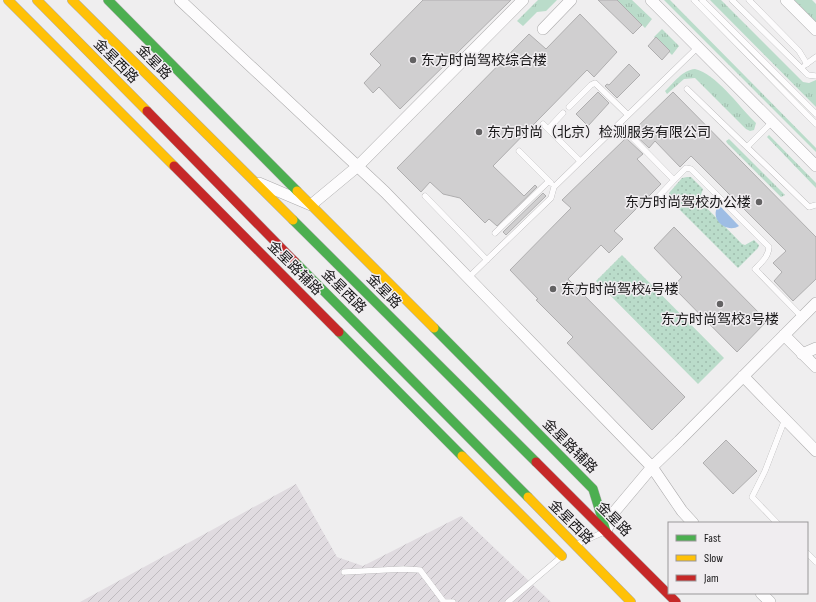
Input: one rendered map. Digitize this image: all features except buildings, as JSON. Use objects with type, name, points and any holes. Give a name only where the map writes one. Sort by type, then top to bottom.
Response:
[{"type":"main road","name":"金星路辅路","points":[[8,0],[568,550]]},
{"type":"main road","name":"金星西路","points":[[37,0],[568,550],[631,602]]},
{"type":"main road","name":"金星路","points":[[72,0],[668,594]]},
{"type":"main road","name":"金星路辅路","points":[[108,0],[593,489],[606,531]]},
{"type":"main road","name":"金星路","points":[[668,594],[676,602]]},
{"type":"street","points":[[180,0],[385,192],[652,467],[682,511],[692,522]]},
{"type":"street","points":[[253,180],[312,205],[358,166],[523,0]]},
{"type":"street","points":[[543,29],[571,0]]},
{"type":"street","points":[[651,0],[816,166]]},
{"type":"street","points":[[786,0],[816,30]]},
{"type":"street","points":[[606,531],[615,511],[652,467],[816,303]]},
{"type":"street","points":[[784,335],[816,367]]},
{"type":"street","points":[[802,354],[816,348]]},
{"type":"street","points":[[743,376],[816,451]]},
{"type":"street","points":[[762,594],[770,602]]},
{"type":"lane","points":[[694,0],[816,124]]},
{"type":"lane","points":[[702,0],[816,114]]},
{"type":"lane","points":[[732,0],[808,75],[816,76]]},
{"type":"lane","points":[[749,0],[799,51],[807,64]]},
{"type":"lane","points":[[468,278],[551,198],[554,186],[698,47]]},
{"type":"lane","points":[[801,68],[816,57]]},
{"type":"lane","points":[[569,107],[590,85],[595,83],[628,115]]},
{"type":"lane","points":[[687,89],[809,207],[816,205]]},
{"type":"lane","points":[[549,130],[549,128],[564,113]]},
{"type":"lane","points":[[747,147],[772,122]]},
{"type":"lane","points":[[544,124],[580,162]]},
{"type":"lane","points":[[619,124],[674,180]]},
{"type":"lane","points":[[519,151],[554,186]]},
{"type":"lane","points":[[657,198],[686,168],[691,169],[768,247],[769,250],[767,255],[755,269],[802,317]]},
{"type":"lane","points":[[495,233],[549,181]]},
{"type":"lane","points":[[425,196],[487,260]]},
{"type":"lane","points":[[776,522],[752,497],[785,419]]},
{"type":"lane","points":[[508,602],[568,550],[606,531]]},
{"type":"lane","points":[[808,554],[816,562]]},
{"type":"lane","points":[[344,572],[403,569],[420,570],[444,602],[453,602]]},
{"type":"shaded area","points":[[296,484],[337,557],[363,566],[461,516],[551,602],[80,602]]},
{"type":"green space","points":[[538,0],[557,0],[546,11],[537,12],[523,26],[517,21]]},
{"type":"green space","points":[[617,0],[632,0],[652,19],[645,28]]},
{"type":"green space","points":[[664,0],[670,0],[816,148],[816,152]]},
{"type":"green space","points":[[710,0],[721,0],[803,82],[809,83],[816,80],[816,107]]},
{"type":"green space","points":[[794,0],[812,0],[816,4],[816,22]]},
{"type":"green space","points":[[662,29],[679,46],[672,55],[654,37]]},
{"type":"green space","points":[[695,69],[703,72],[719,83],[756,123],[754,130],[750,131],[746,129],[695,78],[684,79],[667,94],[665,91],[678,77],[690,70]]},
{"type":"green space","points":[[769,135],[816,183],[816,188],[767,137]]},
{"type":"green space","points":[[729,139],[785,195],[781,197],[727,143],[726,141]]},
{"type":"green space","points":[[691,177],[703,189],[699,200],[742,244],[745,245],[754,240],[759,245],[758,248],[738,268],[669,199],[669,193],[682,178]]},
{"type":"green space","points":[[622,255],[724,358],[698,384],[596,281]]},
{"type":"water","points":[[719,205],[739,226],[729,228],[720,223],[716,215],[716,210]]},
{"type":"traffic: fast","points":[[108,0],[297,191]]},
{"type":"traffic: fast","points":[[293,220],[536,462]]},
{"type":"traffic: fast","points":[[295,262],[528,497]]},
{"type":"traffic: fast","points":[[434,328],[593,489],[606,531]]},
{"type":"traffic: fast","points":[[339,332],[462,456]]},
{"type":"traffic: slow","points":[[8,0],[174,166]]},
{"type":"traffic: slow","points":[[37,0],[147,111]]},
{"type":"traffic: slow","points":[[72,0],[293,220]]},
{"type":"traffic: slow","points":[[297,191],[434,328]]},
{"type":"traffic: slow","points":[[462,456],[562,556]]},
{"type":"traffic: slow","points":[[528,497],[631,602]]},
{"type":"traffic: jam","points":[[147,111],[295,262]]},
{"type":"traffic: jam","points":[[174,166],[339,332]]},
{"type":"traffic: jam","points":[[536,462],[676,602]]},
{"type":"place","name":"东方时尚驾校综合楼","points":[[413,60]]},
{"type":"place","name":"东方时尚（北京）检测服务有限公司","points":[[479,132]]},
{"type":"place","name":"东方时尚驾校办公楼","points":[[759,202]]},
{"type":"place","name":"东方时尚驾校4号楼","points":[[553,289]]},
{"type":"place","name":"东方时尚驾校3号楼","points":[[720,304]]}]
